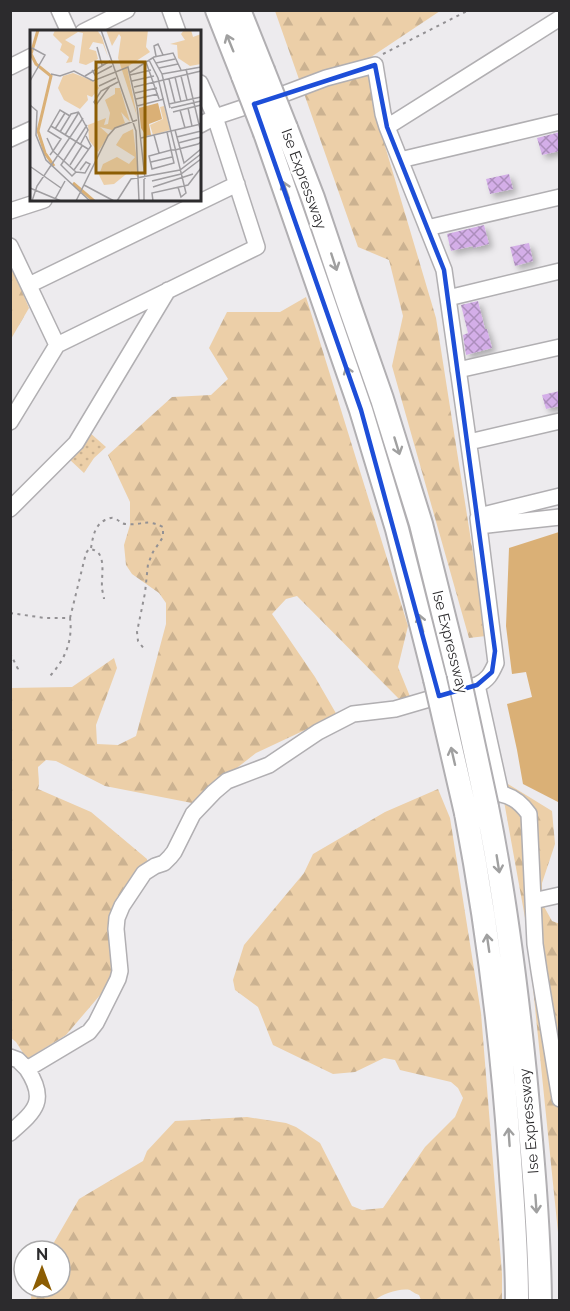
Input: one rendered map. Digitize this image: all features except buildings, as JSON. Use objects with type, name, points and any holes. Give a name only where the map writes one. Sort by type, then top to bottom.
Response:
[{"type":"highway","name":"Ise Expressway","points":[[217,10],[253,73]]},
{"type":"highway","name":"Ise Expressway","points":[[239,10],[253,73],[275,130],[397,530],[435,679],[476,810],[495,850],[516,984],[530,1130],[540,1300]]},
{"type":"highway","name":"Ise Expressway","points":[[275,130],[313,198],[382,399],[468,681],[481,892],[496,1001],[509,1144],[518,1300]]},
{"type":"street","points":[[59,10],[68,30]]},
{"type":"street","points":[[87,30],[127,10]]},
{"type":"street","points":[[170,10],[177,30]]},
{"type":"street","points":[[387,127],[560,18]]},
{"type":"street","points":[[10,67],[30,58]]},
{"type":"street","points":[[27,1069],[89,1032],[96,1023],[120,971],[116,929],[117,918],[122,906],[144,873],[170,858],[193,814],[214,792],[228,781],[269,765],[318,732],[353,714],[395,709],[468,681],[485,681],[496,663],[469,442],[444,270],[387,127],[375,65],[326,78],[215,117],[201,125]]},
{"type":"street","points":[[10,422],[57,345],[257,247],[215,117],[201,85]]},
{"type":"street","points":[[400,160],[560,122]]},
{"type":"street","points":[[10,139],[30,130]]},
{"type":"street","points":[[29,285],[237,184]]},
{"type":"street","points":[[427,228],[560,196]]},
{"type":"street","points":[[12,212],[41,201]]},
{"type":"street","points":[[10,246],[57,345]]},
{"type":"street","points":[[448,298],[560,271]]},
{"type":"street","points":[[10,509],[76,443],[168,290]]},
{"type":"street","points":[[458,370],[560,346]]},
{"type":"street","points":[[469,442],[560,421]]},
{"type":"street","points":[[479,521],[560,496]]},
{"type":"street","points":[[479,521],[560,518]]},
{"type":"street","points":[[468,681],[501,794],[518,802],[529,814],[536,944],[560,1099]]},
{"type":"street","points":[[533,901],[560,895]]},
{"type":"street","points":[[10,1057],[18,1060],[27,1069],[37,1088],[38,1096],[37,1105],[30,1115],[10,1133]]},
{"type":"path","points":[[375,65],[385,52],[469,10]]},
{"type":"path","points":[[49,677],[57,669],[69,644],[72,631],[70,618],[87,553],[92,548],[93,535],[96,529],[108,519],[114,518],[124,525],[146,522],[163,527],[163,537],[148,564],[146,593],[137,632],[138,641],[145,650]]},
{"type":"path","points":[[92,548],[98,552],[103,562],[104,599]]},
{"type":"path","points":[[10,613],[45,618],[70,618]]},
{"type":"path","points":[[10,653],[18,669],[17,673]]},
{"type":"highlighted area","points":[[375,65],[387,127],[444,270],[495,651],[492,672],[477,685],[439,696],[361,410],[254,104]]},
{"type":"green space","points":[[275,11],[440,11],[365,61],[380,129],[436,318],[486,636],[469,638],[392,366],[403,316],[389,260],[358,247]]},
{"type":"green space","points":[[10,263],[29,308],[11,339],[10,339]]},
{"type":"green space","points":[[306,297],[408,626],[398,667],[411,699],[403,703],[297,596],[286,599],[272,614],[315,677],[337,715],[256,753],[192,803],[105,786],[56,761],[46,760],[38,767],[38,789],[91,812],[147,859],[147,864],[125,893],[115,968],[107,987],[66,1035],[27,1059],[10,1037],[10,688],[72,687],[114,658],[117,668],[96,725],[97,744],[118,745],[136,736],[166,624],[166,603],[159,593],[132,574],[126,565],[124,545],[130,525],[130,502],[108,455],[172,397],[211,395],[228,379],[209,348],[227,312],[280,312]]},
{"type":"green space","points":[[89,432],[106,447],[94,458],[84,473],[69,459]]},
{"type":"green space","points":[[500,779],[552,811],[555,844],[542,883],[542,903],[552,921],[560,924],[559,1242],[527,929]]},
{"type":"green space","points":[[438,789],[450,818],[481,1013],[502,1274],[502,1300],[421,1300],[419,1295],[410,1290],[401,1290],[375,1300],[31,1300],[72,1299],[72,1239],[56,1239],[79,1199],[143,1161],[147,1151],[175,1121],[247,1117],[286,1123],[296,1127],[320,1143],[352,1206],[362,1210],[383,1208],[425,1147],[455,1117],[463,1098],[458,1088],[451,1082],[400,1070],[395,1060],[384,1058],[355,1072],[333,1074],[273,1045],[258,1007],[235,990],[233,980],[244,945],[304,873],[313,854],[385,812]]},
{"type":"shaded area","points":[[560,532],[559,805],[558,802],[523,784],[507,704],[532,697],[526,672],[512,674],[506,626],[509,548]]}]
